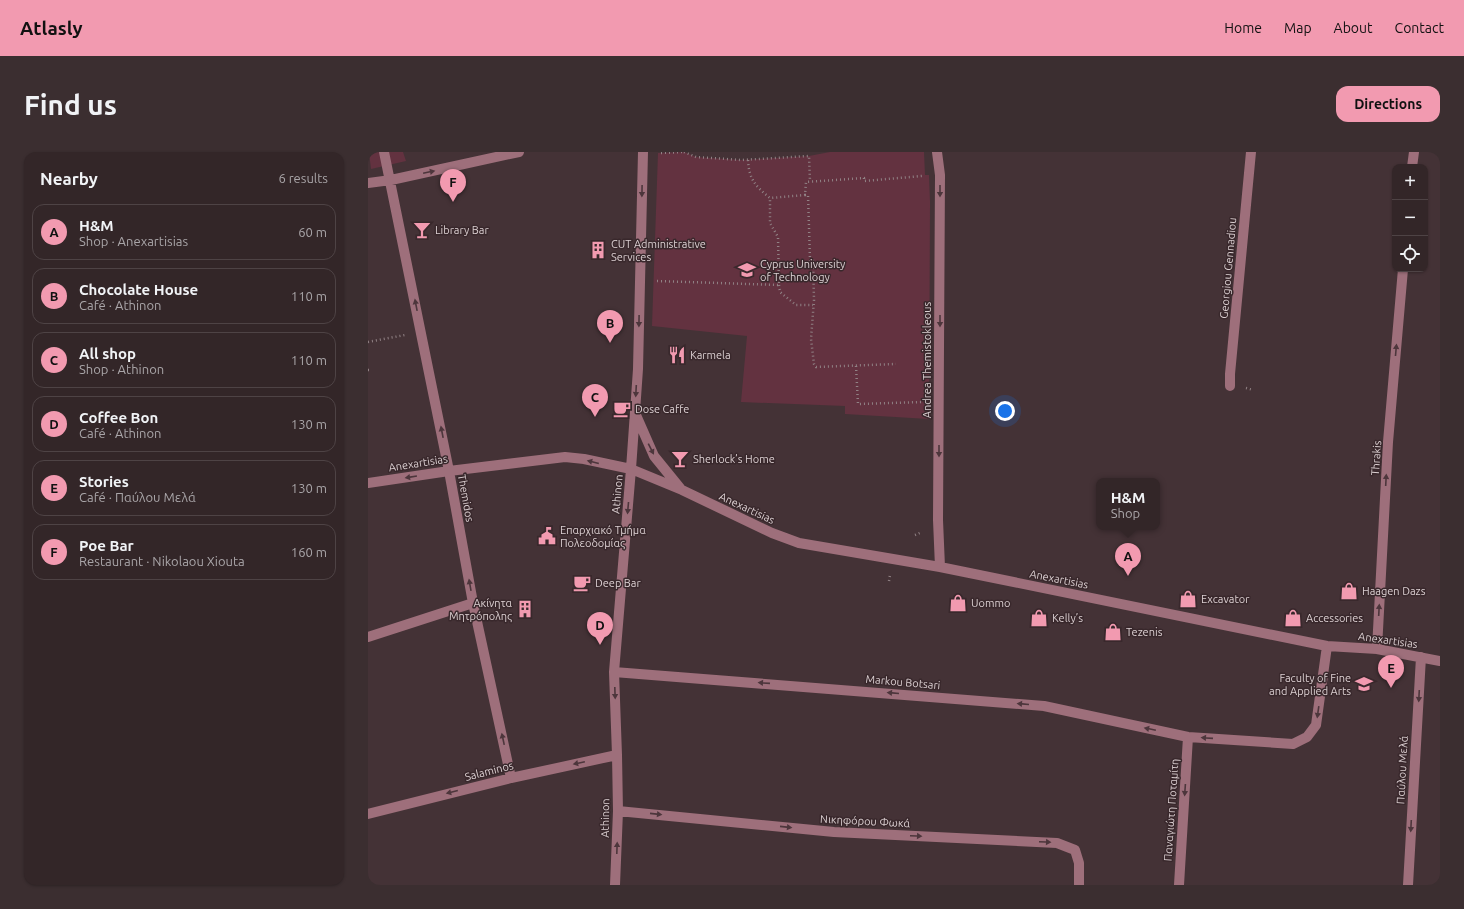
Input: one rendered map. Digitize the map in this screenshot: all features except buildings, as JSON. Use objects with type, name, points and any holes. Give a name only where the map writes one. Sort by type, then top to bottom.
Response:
[{"type":"street","name":"Themidos","points":[[384,152],[391,180],[449,471],[473,603],[511,778]]},
{"type":"street","points":[[368,183],[391,180],[519,152]]},
{"type":"street","name":"Athinon","points":[[615,885],[618,810],[614,672],[638,369],[643,152]]},
{"type":"street","name":"Andrea Themistokleous","points":[[937,152],[940,175],[940,567]]},
{"type":"street","name":"Georgiou Gennadiou","points":[[1230,386],[1251,152]]},
{"type":"street","points":[[1412,164],[1414,152]]},
{"type":"street","name":"Thrakis","points":[[1377,648],[1388,442],[1404,272]]},
{"type":"street","name":"Anexartisias","points":[[635,414],[654,456],[682,490]]},
{"type":"street","name":"Anexartisias","points":[[368,483],[449,471],[565,457],[584,459],[631,469],[682,490],[772,533],[799,543],[940,567],[1327,646],[1377,648],[1440,661]]},
{"type":"street","points":[[368,637],[473,603]]},
{"type":"street","name":"Markou Botsari","points":[[614,672],[1044,706],[1188,737],[1293,744],[1307,737],[1316,725],[1327,646]]},
{"type":"street","name":"Παύλου Μελά","points":[[1408,885],[1421,657]]},
{"type":"street","name":"Παναγιώτη Ποταμίτη","points":[[1178,885],[1188,737]]},
{"type":"street","name":"Salaminos","points":[[368,814],[511,778],[617,755]]},
{"type":"street","name":"Νικηφόρου Φωκά","points":[[618,810],[834,832],[1057,843],[1075,850],[1079,864],[1079,885]]},
{"type":"path","points":[[658,153],[684,152],[696,157],[748,160],[809,156],[810,182]]},
{"type":"path","points":[[748,160],[751,178],[759,189],[770,198],[808,195],[810,260],[813,259],[814,278],[811,339],[814,364],[816,367],[896,364]]},
{"type":"path","points":[[805,195],[806,182],[864,178],[864,181],[925,175]]},
{"type":"path","points":[[770,198],[770,223],[778,237],[780,292],[796,305],[813,305]]},
{"type":"path","points":[[779,280],[814,278]]},
{"type":"path","points":[[654,280],[779,285]]},
{"type":"path","points":[[368,342],[421,332]]},
{"type":"path","points":[[856,366],[858,404],[939,402]]},
{"type":"shaded area","points":[[369,152],[403,152],[406,161],[371,169]]},
{"type":"shaded area","name":"Cyprus University of Technology","points":[[684,152],[696,157],[741,160],[809,156],[830,152],[924,152],[925,175],[929,175],[930,202],[929,419],[845,414],[845,406],[741,402],[747,336],[652,326],[658,153]]},
{"type":"place","name":"Poe Bar","points":[[453,202]]},
{"type":"place","name":"Library Bar","points":[[422,230]]},
{"type":"place","name":"CUT Administrative Services","points":[[598,250]]},
{"type":"place","name":"Cyprus University of Technology","points":[[747,270]]},
{"type":"place","name":"Chocolate House","points":[[610,343]]},
{"type":"place","name":"Karmela","points":[[677,355]]},
{"type":"place","name":"Dose Caffe","points":[[622,409]]},
{"type":"place","name":"All shop","points":[[595,417]]},
{"type":"place","name":"Sherlock’s Home","points":[[680,459]]},
{"type":"place","name":"Επαρχιακό Τμήμα Πολεοδομίας","points":[[547,536]]},
{"type":"place","name":"H&M","points":[[1128,576]]},
{"type":"place","name":"Deep Bar","points":[[582,583]]},
{"type":"place","name":"Haagen Dazs","points":[[1349,591]]},
{"type":"place","name":"Excavator","points":[[1188,599]]},
{"type":"place","name":"Uommo","points":[[958,603]]},
{"type":"place","name":"Ακίνητα Μητρόπολης","points":[[525,609]]},
{"type":"place","name":"Kelly’s","points":[[1039,618]]},
{"type":"place","name":"Accessories","points":[[1293,618]]},
{"type":"place","name":"Tezenis","points":[[1113,632]]},
{"type":"place","name":"Coffee Bon","points":[[600,645]]},
{"type":"place","name":"Faculty of Fine and Applied Arts","points":[[1364,684]]},
{"type":"place","name":"Stories","points":[[1391,688]]}]
